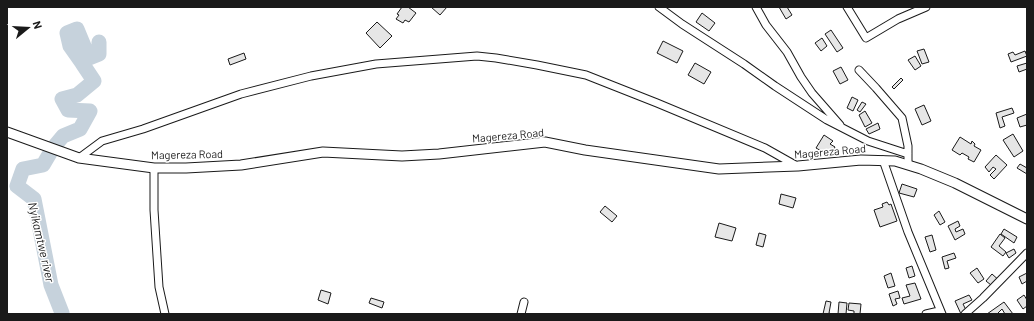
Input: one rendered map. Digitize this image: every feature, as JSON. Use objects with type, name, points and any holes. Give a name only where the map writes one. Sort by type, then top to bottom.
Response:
[{"type":"street","points":[[659,7],[818,115],[859,137],[908,154]]},
{"type":"street","points":[[756,7],[766,25],[787,52],[812,93],[842,127]]},
{"type":"street","points":[[847,7],[866,38],[898,19],[926,7]]},
{"type":"street","points":[[79,158],[102,141],[143,129],[240,94],[290,81],[376,64],[477,56],[537,64],[586,75],[765,148],[798,166]]},
{"type":"street","points":[[859,70],[902,118],[905,128],[908,165]]},
{"type":"street","name":"Magereza Road","points":[[7,132],[79,158],[154,168],[241,165],[323,152],[402,156],[439,154],[545,142],[585,150],[719,169],[798,166],[861,160],[895,161],[955,183],[1027,219]]},
{"type":"street","points":[[883,160],[908,232],[940,312],[926,314]]},
{"type":"street","points":[[154,168],[154,210],[159,287],[165,314]]},
{"type":"street","points":[[965,314],[983,298],[1027,253]]},
{"type":"street","points":[[520,314],[524,302]]},
{"type":"building","points":[[402,7],[408,7],[416,13],[409,22],[405,20],[403,23],[396,19],[399,15],[397,14]]},
{"type":"building","points":[[431,7],[447,7],[440,15]]},
{"type":"building","points":[[779,7],[787,7],[792,15],[786,19]]},
{"type":"building","points":[[702,13],[715,23],[709,31],[696,22]]},
{"type":"building","points":[[377,22],[392,36],[380,48],[366,33]]},
{"type":"building","points":[[831,30],[843,48],[837,52],[825,34]]},
{"type":"building","points":[[822,38],[827,46],[821,51],[815,43]]},
{"type":"building","points":[[663,41],[683,51],[677,63],[657,53]]},
{"type":"building","points":[[924,49],[929,62],[922,64],[917,51]]},
{"type":"building","points":[[1025,51],[1027,56],[1011,62],[1008,54],[1013,52],[1015,55]]},
{"type":"building","points":[[244,53],[246,59],[230,65],[228,59]]},
{"type":"building","points":[[915,56],[921,66],[915,70],[908,60]]},
{"type":"building","points":[[695,63],[711,72],[704,84],[688,75]]},
{"type":"building","points":[[1027,63],[1027,69],[1019,72],[1017,66]]},
{"type":"building","points":[[841,67],[848,80],[840,84],[833,71]]},
{"type":"building","points":[[901,78],[903,80],[894,89],[892,87]]},
{"type":"building","points":[[852,97],[858,100],[853,111],[847,108]]},
{"type":"building","points":[[862,102],[866,104],[860,112],[857,110]]},
{"type":"building","points":[[924,105],[931,121],[922,125],[915,109]]},
{"type":"building","points":[[1012,108],[1014,113],[1002,117],[1005,126],[1000,128],[996,113]]},
{"type":"building","points":[[865,111],[872,123],[865,127],[859,115]]},
{"type":"building","points":[[1027,114],[1027,125],[1020,127],[1017,118]]},
{"type":"building","points":[[878,123],[880,129],[869,134],[866,129]]},
{"type":"building","points":[[1013,134],[1023,151],[1014,157],[1003,140]]},
{"type":"building","points":[[824,135],[833,141],[830,144],[835,147],[830,156],[816,148]]},
{"type":"building","points":[[960,137],[971,144],[972,141],[975,144],[974,146],[981,150],[974,162],[962,153],[960,155],[952,150]]},
{"type":"building","points":[[996,155],[1007,165],[994,179],[990,175],[996,169],[993,167],[989,172],[985,167]]},
{"type":"building","points":[[1020,164],[1027,168],[1027,174],[1017,168]]},
{"type":"building","points":[[902,184],[917,189],[914,197],[899,193]]},
{"type":"building","points":[[781,194],[796,198],[793,208],[779,204]]},
{"type":"building","points":[[887,202],[889,205],[891,204],[897,221],[880,227],[874,210],[883,207],[882,204]]},
{"type":"building","points":[[605,206],[617,216],[612,222],[600,212]]},
{"type":"building","points":[[939,211],[945,222],[940,225],[934,215]]},
{"type":"building","points":[[958,221],[960,226],[955,229],[956,232],[963,229],[965,234],[955,240],[948,226]]},
{"type":"building","points":[[719,223],[736,228],[732,241],[715,237]]},
{"type":"building","points":[[1004,229],[1017,237],[1014,243],[1001,234]]},
{"type":"building","points":[[759,233],[766,235],[763,247],[756,245]]},
{"type":"building","points":[[1000,234],[1005,238],[999,246],[1006,252],[1003,256],[991,247]]},
{"type":"building","points":[[932,235],[936,250],[930,252],[925,237]]},
{"type":"building","points":[[1014,249],[1016,253],[1009,258],[1006,253]]},
{"type":"building","points":[[954,253],[956,258],[947,261],[949,268],[945,269],[942,257]]},
{"type":"building","points":[[912,266],[915,276],[909,278],[906,268]]},
{"type":"building","points":[[977,268],[984,279],[978,283],[970,273]]},
{"type":"building","points":[[891,273],[895,286],[888,288],[884,276]]},
{"type":"building","points":[[1027,273],[1027,281],[1022,284],[1019,277]]},
{"type":"building","points":[[992,274],[1001,282],[996,289],[986,281]]},
{"type":"building","points":[[915,283],[921,299],[904,304],[902,298],[910,296],[906,285]]},
{"type":"building","points":[[321,290],[331,293],[328,304],[318,300]]},
{"type":"building","points":[[898,291],[900,298],[895,299],[897,304],[893,306],[889,294]]},
{"type":"building","points":[[969,295],[972,300],[963,304],[968,314],[961,314],[955,301]]},
{"type":"building","points":[[1024,295],[1027,300],[1027,306],[1023,309],[1017,300]]},
{"type":"building","points":[[371,298],[384,302],[382,308],[369,303]]},
{"type":"building","points":[[826,301],[831,302],[829,313],[832,314],[823,314]]},
{"type":"building","points":[[839,302],[847,303],[846,314],[838,314]]},
{"type":"building","points":[[1004,302],[1013,314],[1005,314],[1002,309],[997,314],[987,314]]},
{"type":"building","points":[[849,303],[861,304],[860,314],[854,314],[854,311],[848,310]]},
{"type":"waterway","name":"Nyikamtwe river","points":[[61,314],[62,313],[51,285],[34,199],[17,186],[23,169],[43,165],[53,148],[63,136],[80,129],[90,111],[68,110],[62,99],[77,95],[94,81],[70,46],[67,33],[77,29],[89,58],[99,54],[99,42]]}]
